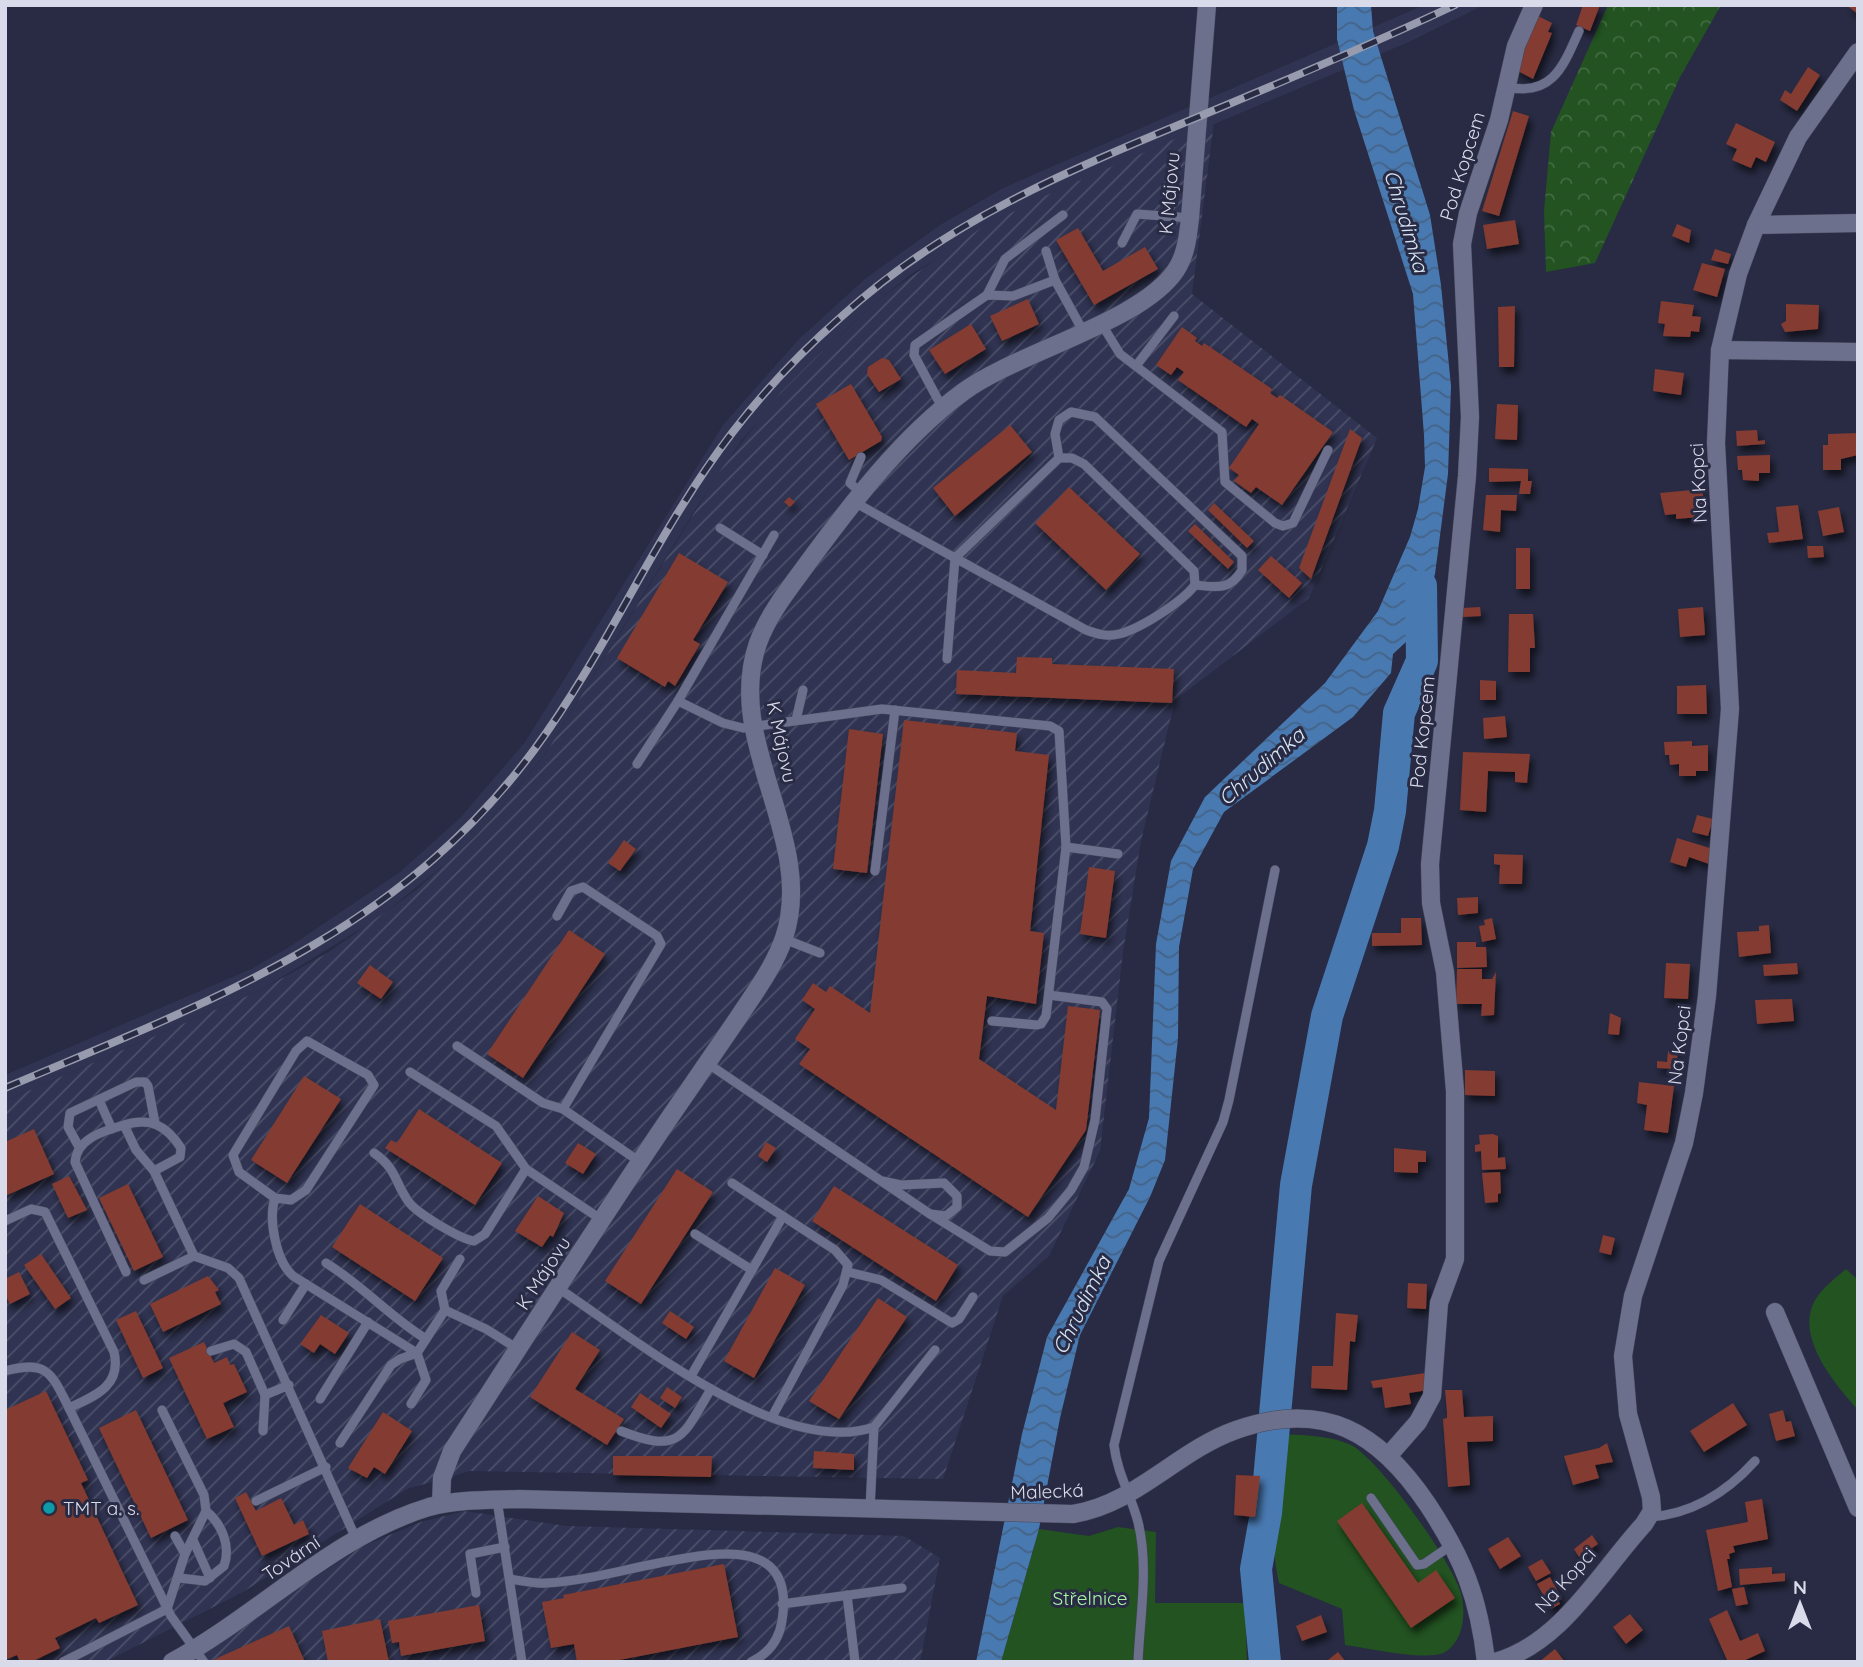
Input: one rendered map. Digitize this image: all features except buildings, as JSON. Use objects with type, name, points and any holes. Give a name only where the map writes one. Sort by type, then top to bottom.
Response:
[{"type":"street","name":"K Májovu","points":[[441,1504],[442,1478],[452,1451],[640,1162],[770,970],[784,939],[791,911],[791,873],[754,727],[751,679],[755,652],[765,627],[811,559],[860,499],[943,410],[991,375],[1126,310],[1170,278],[1185,251],[1190,218],[1207,5]]},
{"type":"street","name":"Pod Kopcem","points":[[1389,1455],[1418,1422],[1432,1396],[1439,1303],[1455,1259],[1455,1082],[1445,972],[1432,913],[1430,864],[1467,476],[1470,417],[1462,244],[1468,213],[1499,120],[1516,46],[1534,5]]},
{"type":"street","name":"Na Kopci","points":[[1495,1662],[1519,1654],[1561,1620],[1650,1517],[1653,1504],[1628,1414],[1623,1356],[1633,1296],[1664,1210],[1690,1118],[1710,958],[1730,709],[1716,443],[1720,350],[1738,274],[1756,225],[1798,137],[1858,52]]},
{"type":"street","points":[[1756,225],[1858,223]]},
{"type":"street","points":[[1720,350],[1858,352]]},
{"type":"street","points":[[1775,1312],[1858,1508]]},
{"type":"street","name":"Malecká","points":[[441,1504],[497,1500],[1060,1515],[1088,1512],[1128,1496],[1217,1438],[1254,1424],[1283,1417],[1317,1419],[1342,1426],[1376,1444],[1413,1483],[1453,1544],[1474,1594],[1486,1662]]},
{"type":"street","name":"Tovární","points":[[172,1662],[198,1655],[357,1541],[414,1513],[441,1504]]},
{"type":"lane","points":[[1506,88],[1526,90],[1546,84],[1564,64],[1579,31]]},
{"type":"lane","points":[[1122,243],[1137,214],[1190,218]]},
{"type":"lane","points":[[943,410],[914,355],[915,345],[987,295],[1012,252],[1063,215]]},
{"type":"lane","points":[[1046,251],[1055,279],[1083,331]]},
{"type":"lane","points":[[987,295],[1013,296],[1055,279]]},
{"type":"lane","points":[[1136,366],[1174,316]]},
{"type":"lane","points":[[1101,323],[1115,347],[1136,366],[1222,432],[1225,482],[1275,523],[1283,526],[1293,523],[1328,450]]},
{"type":"lane","points":[[1059,458],[1055,434],[1059,420],[1072,412],[1095,417],[1242,556],[1242,570],[1231,585],[1222,588],[1195,585]]},
{"type":"lane","points":[[861,457],[850,483],[860,499],[956,558],[1086,630],[1108,636],[1131,629],[1180,600],[1195,585],[1194,571],[1187,561],[1078,459],[1059,458],[956,558],[947,659]]},
{"type":"lane","points":[[720,528],[763,555]]},
{"type":"lane","points":[[636,764],[678,701],[774,535]]},
{"type":"lane","points":[[796,720],[803,690]]},
{"type":"lane","points":[[678,701],[734,727],[754,727],[895,710],[1056,728],[1061,736],[1066,846],[1049,995],[1041,1024],[992,1021]]},
{"type":"lane","points":[[874,871],[895,710]]},
{"type":"lane","points":[[1066,846],[1118,854]]},
{"type":"lane","points":[[1138,1662],[1142,1547],[1138,1521],[1116,1467],[1114,1446],[1159,1261],[1218,1133],[1229,1100],[1275,870]]},
{"type":"lane","points":[[557,916],[571,891],[583,887],[657,936],[661,944],[563,1109]]},
{"type":"lane","points":[[784,939],[820,953]]},
{"type":"lane","points":[[707,1063],[930,1214],[990,1251],[1005,1252],[1048,1217],[1078,1179],[1092,1138],[1107,1009],[1102,1002],[1049,995]]},
{"type":"lane","points":[[307,1041],[368,1075],[374,1086],[306,1190],[291,1200],[275,1198],[239,1172],[233,1155],[296,1051],[307,1041]]},
{"type":"lane","points":[[457,1046],[543,1103],[563,1109],[640,1162]]},
{"type":"lane","points":[[411,1072],[496,1126],[526,1169],[602,1220]]},
{"type":"lane","points":[[79,1147],[68,1127],[67,1119],[70,1113],[136,1082],[145,1082],[154,1104],[155,1123]]},
{"type":"lane","points":[[99,1100],[112,1129]]},
{"type":"lane","points":[[126,1272],[77,1169],[76,1157],[79,1147],[112,1129],[142,1121],[155,1123],[171,1134],[182,1154],[154,1171]]},
{"type":"lane","points":[[124,1125],[136,1150],[154,1171],[194,1256]]},
{"type":"lane","points":[[374,1153],[391,1166],[413,1206],[463,1238],[474,1241],[485,1234],[526,1169]]},
{"type":"lane","points":[[882,1181],[911,1185],[934,1181],[949,1186],[957,1196],[954,1212],[946,1216],[930,1214]]},
{"type":"lane","points":[[732,1183],[842,1256],[848,1265],[848,1272],[792,1384],[772,1417]]},
{"type":"lane","points":[[275,1198],[273,1219],[283,1264],[288,1272],[417,1353],[426,1380],[411,1404]]},
{"type":"lane","points":[[5,1221],[31,1209],[45,1212],[114,1352],[116,1372],[108,1387],[69,1408]]},
{"type":"lane","points":[[691,1376],[783,1216]]},
{"type":"lane","points":[[695,1234],[752,1270]]},
{"type":"lane","points":[[144,1280],[194,1256],[228,1268],[239,1278],[357,1541]]},
{"type":"lane","points":[[340,1443],[391,1365],[417,1353],[445,1310],[441,1291],[460,1259]]},
{"type":"lane","points":[[326,1263],[351,1279],[391,1316],[426,1339]]},
{"type":"lane","points":[[848,1272],[881,1280],[952,1323],[959,1319],[973,1297]]},
{"type":"lane","points":[[283,1320],[306,1284]]},
{"type":"lane","points":[[558,1288],[711,1389],[772,1417],[836,1434],[874,1427]]},
{"type":"lane","points":[[445,1310],[518,1349]]},
{"type":"lane","points":[[320,1399],[369,1322]]},
{"type":"lane","points":[[211,1351],[228,1345],[242,1348],[265,1395],[263,1431]]},
{"type":"lane","points":[[870,1509],[874,1427],[935,1350]]},
{"type":"lane","points":[[5,1371],[26,1366],[47,1371],[69,1408],[167,1609],[198,1655]]},
{"type":"lane","points":[[265,1395],[289,1385]]},
{"type":"lane","points":[[621,1431],[650,1441],[672,1441],[688,1428],[711,1389]]},
{"type":"lane","points":[[63,1662],[167,1609],[185,1554],[206,1511],[204,1495],[162,1410]]},
{"type":"lane","points":[[1650,1517],[1681,1511],[1703,1502],[1739,1479],[1755,1461]]},
{"type":"lane","points":[[256,1501],[326,1467]]},
{"type":"lane","points":[[1371,1498],[1417,1565],[1424,1564],[1453,1544]]},
{"type":"lane","points":[[497,1500],[523,1661]]},
{"type":"lane","points":[[179,1578],[194,1582],[210,1578],[224,1566],[228,1551],[218,1522],[206,1511]]},
{"type":"lane","points":[[175,1536],[185,1554]]},
{"type":"lane","points":[[193,1539],[210,1578]]},
{"type":"lane","points":[[476,1593],[471,1553],[505,1547]]},
{"type":"lane","points":[[510,1579],[546,1584],[730,1552],[755,1558],[773,1570],[780,1583],[782,1604],[781,1628],[775,1640],[768,1651],[751,1662]]},
{"type":"lane","points":[[782,1604],[902,1588]]},
{"type":"lane","points":[[847,1595],[855,1662]]},
{"type":"shaded area","points":[[1424,5],[1484,5],[1409,42],[1051,193],[913,273],[882,297],[815,358],[742,440],[697,507],[544,756],[477,835],[449,861],[377,919],[261,990],[5,1101],[5,1075],[251,969],[286,949],[400,872],[460,818],[525,742],[723,425],[798,340],[866,278],[940,225],[1003,188]]},
{"type":"shaded area","points":[[1214,122],[1192,294],[1377,438],[1309,598],[1175,700],[1141,841],[1123,952],[1100,1151],[1049,1256],[1003,1296],[943,1479],[470,1471],[407,1489],[243,1592],[105,1662],[5,1662],[5,1101],[261,990],[329,952],[416,890],[477,835],[544,756],[722,468],[781,392],[815,358],[882,297],[981,228],[1051,193]]},
{"type":"shaded area","points":[[464,1511],[567,1526],[904,1536],[940,1558],[920,1662],[185,1662],[363,1546],[421,1522]]},
{"type":"green space","points":[[1608,5],[1721,5],[1680,77],[1595,263],[1546,272],[1544,211],[1551,132]]},
{"type":"green space","points":[[1846,1269],[1858,1280],[1858,1410],[1823,1364],[1811,1337],[1809,1323],[1817,1298],[1825,1287]]},
{"type":"green space","points":[[1278,1434],[1325,1437],[1351,1445],[1379,1470],[1396,1490],[1431,1537],[1461,1594],[1463,1609],[1460,1634],[1445,1652],[1425,1656],[1345,1645],[1342,1609],[1279,1583],[1273,1528]]},
{"type":"green space","name":"Střelnice","points":[[1118,1527],[1156,1532],[1155,1603],[1245,1603],[1247,1662],[1001,1662],[1039,1529],[1089,1536]]},
{"type":"water","name":"Chrudimka","points":[[1337,5],[1371,5],[1373,31],[1430,215],[1441,285],[1451,386],[1448,474],[1435,574],[1420,629],[1393,654],[1391,673],[1353,717],[1224,812],[1193,869],[1179,947],[1178,1038],[1165,1160],[1150,1197],[1080,1335],[1060,1418],[1039,1529],[1001,1662],[976,1662],[1022,1434],[1047,1337],[1129,1189],[1149,1118],[1156,944],[1171,861],[1205,797],[1325,683],[1378,611],[1410,537],[1418,509],[1425,467],[1413,294],[1354,110],[1337,39]]},
{"type":"waterway","points":[[1265,1662],[1256,1569],[1266,1513],[1296,1185],[1327,1016],[1383,846],[1390,811],[1399,713],[1422,661],[1421,586]]},
{"type":"railway","points":[[5,1088],[154,1025],[294,956],[360,916],[422,869],[480,814],[534,750],[561,712],[679,510],[744,417],[812,344],[881,283],[966,226],[1055,179],[1455,5]]},
{"type":"place","name":"TMT a. s.","points":[[49,1508]]}]
